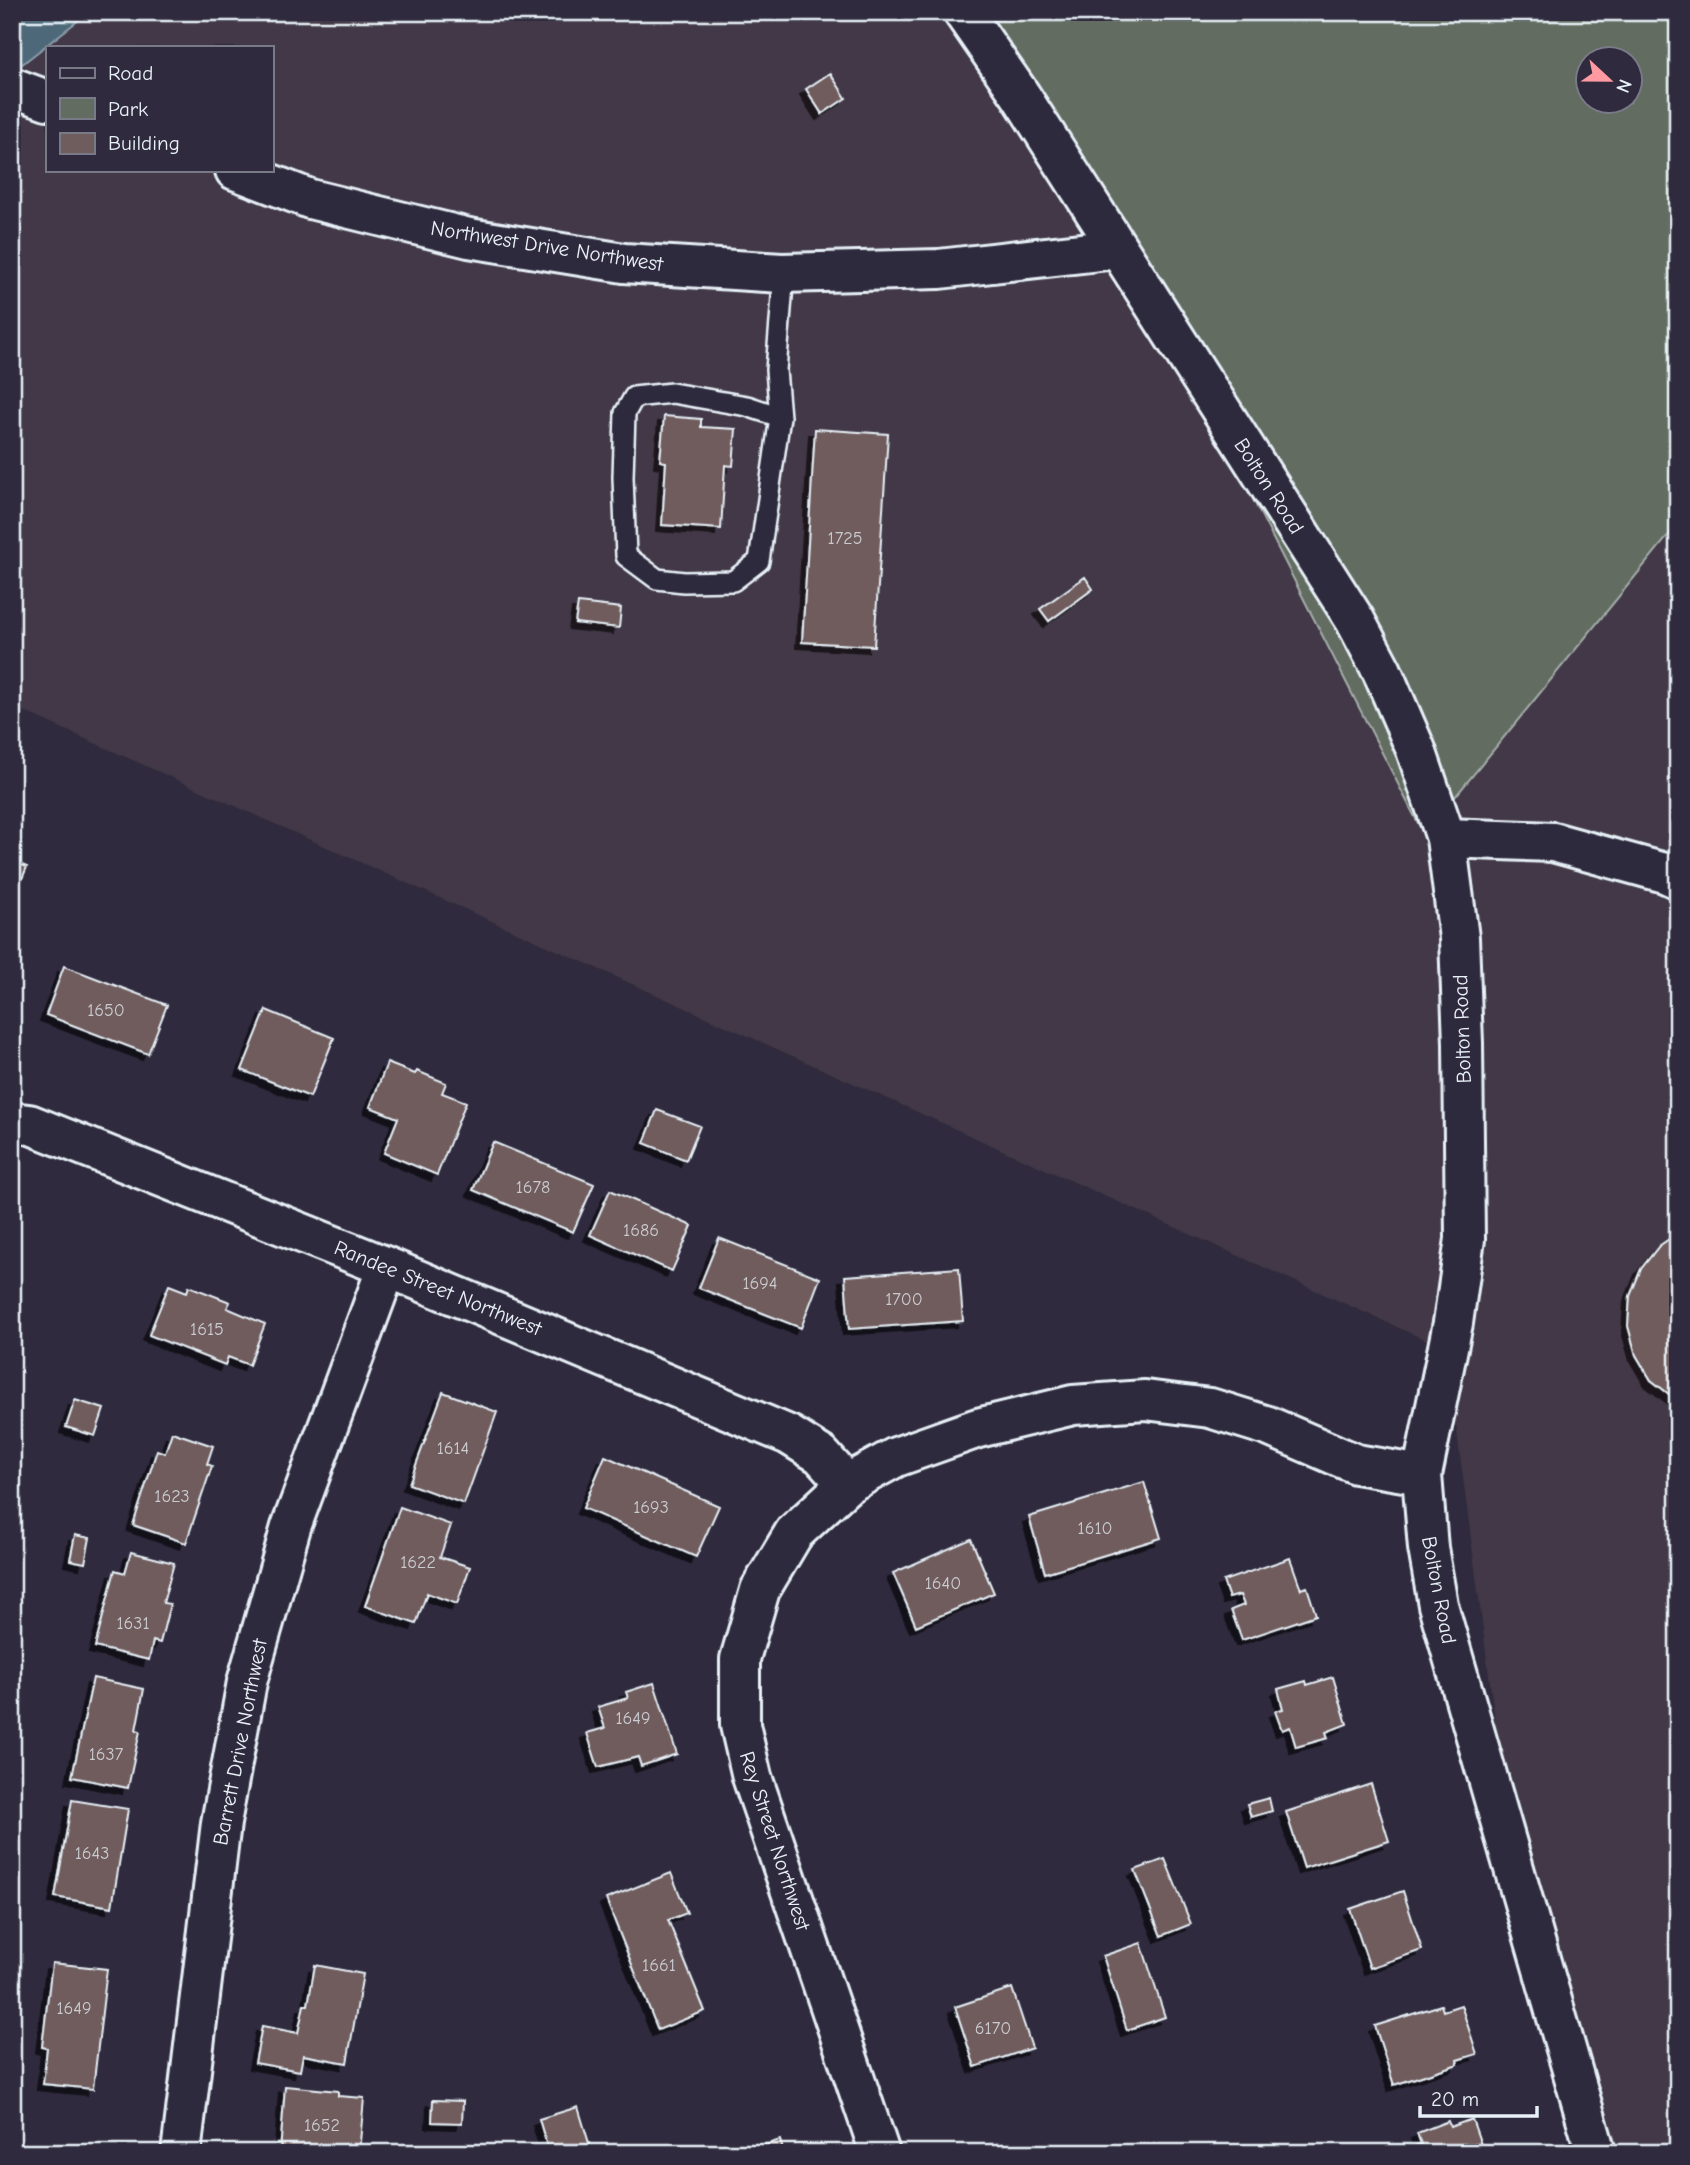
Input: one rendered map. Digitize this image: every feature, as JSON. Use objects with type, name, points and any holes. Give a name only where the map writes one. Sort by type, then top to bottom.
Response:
[{"type":"street","name":"Bolton Road","points":[[963,12],[1021,96],[1354,620],[1382,671],[1416,750],[1446,838],[1459,938],[1465,1238],[1453,1324],[1422,1475],[1428,1548],[1438,1605],[1596,2153]]},
{"type":"street","points":[[12,87],[46,100]]},
{"type":"street","name":"Northwest Drive Northwest","points":[[240,172],[310,198],[469,238],[624,263],[784,273],[939,269],[1117,249]]},
{"type":"street","points":[[1446,838],[1553,842],[1678,879]]},
{"type":"street","name":"Randee Street Northwest","points":[[12,1122],[29,1124],[387,1267],[789,1435],[821,1455],[847,1484]]},
{"type":"street","name":"Barrett Drive Northwest","points":[[181,2153],[221,1824],[247,1682],[291,1527],[387,1267]]},
{"type":"street","name":"Rey Street Northwest","points":[[880,2153],[751,1777],[740,1725],[740,1659],[760,1590],[794,1533],[847,1484],[896,1457],[978,1428],[1073,1405],[1145,1400],[1210,1408],[1268,1426],[1356,1464],[1422,1475]]},
{"type":"lane","points":[[780,417],[747,406],[672,393],[634,397],[625,413],[623,477],[626,556],[657,579],[684,582],[733,581],[759,561],[780,417],[776,370],[784,273]]},
{"type":"shaded area","points":[[12,12],[985,12],[1154,305],[1424,834],[1678,524],[1678,2153],[1593,2153],[1522,1926],[1446,1349],[12,706]]},
{"type":"green space","points":[[985,12],[1678,12],[1678,524],[1424,835],[1154,305]]},
{"type":"water","points":[[12,12],[89,12],[12,72]]},
{"type":"building","points":[[830,73],[846,98],[822,114],[806,89]]},
{"type":"building","points":[[664,416],[701,419],[701,427],[736,429],[733,466],[725,465],[721,529],[662,525],[666,462],[660,461]]},
{"type":"building","points":[[815,429],[888,434],[874,646],[802,642]]},
{"type":"building","points":[[1085,577],[1093,589],[1049,621],[1040,609]]},
{"type":"building","points":[[578,603],[621,608],[619,628],[575,623]]},
{"type":"building","points":[[12,861],[27,867],[12,902]]},
{"type":"building","points":[[64,966],[167,1005],[148,1054],[46,1015]]},
{"type":"building","points":[[266,1010],[334,1038],[310,1097],[242,1070]]},
{"type":"building","points":[[387,1063],[446,1083],[442,1093],[466,1102],[437,1175],[384,1153],[398,1118],[370,1107]]},
{"type":"building","points":[[657,1110],[700,1126],[686,1160],[644,1143]]},
{"type":"building","points":[[493,1142],[594,1184],[573,1232],[473,1190]]},
{"type":"building","points":[[610,1190],[692,1226],[672,1271],[590,1235]]},
{"type":"building","points":[[1678,1233],[1678,1401],[1651,1380],[1636,1355],[1628,1326],[1630,1296],[1641,1269],[1659,1246]]},
{"type":"building","points":[[719,1238],[820,1278],[801,1328],[699,1288]]},
{"type":"building","points":[[959,1268],[963,1321],[849,1329],[845,1276]]},
{"type":"building","points":[[169,1285],[187,1292],[189,1286],[230,1302],[227,1308],[265,1324],[249,1365],[228,1357],[225,1365],[149,1335]]},
{"type":"building","points":[[443,1392],[497,1412],[464,1504],[409,1484]]},
{"type":"building","points":[[75,1400],[104,1409],[95,1436],[66,1427]]},
{"type":"building","points":[[172,1432],[213,1446],[207,1464],[212,1466],[186,1543],[133,1525],[157,1450],[165,1453]]},
{"type":"building","points":[[605,1456],[719,1506],[696,1557],[583,1508]]},
{"type":"building","points":[[1144,1482],[1161,1538],[1045,1573],[1029,1517]]},
{"type":"building","points":[[400,1507],[451,1525],[440,1557],[470,1567],[457,1604],[427,1593],[416,1624],[365,1606]]},
{"type":"building","points":[[75,1535],[90,1538],[85,1563],[70,1560]]},
{"type":"building","points":[[971,1539],[994,1593],[916,1626],[893,1573]]},
{"type":"building","points":[[131,1552],[174,1563],[163,1603],[170,1604],[160,1643],[153,1641],[149,1660],[95,1647],[115,1570],[125,1573]]},
{"type":"building","points":[[1290,1558],[1301,1589],[1307,1587],[1316,1615],[1242,1640],[1231,1610],[1244,1605],[1240,1595],[1229,1598],[1223,1581]]},
{"type":"building","points":[[1333,1677],[1347,1724],[1326,1732],[1328,1738],[1296,1747],[1290,1727],[1282,1730],[1275,1711],[1283,1709],[1278,1689],[1306,1681],[1307,1685]]},
{"type":"building","points":[[93,1678],[144,1689],[136,1730],[140,1731],[128,1788],[72,1777]]},
{"type":"building","points":[[654,1683],[677,1754],[641,1766],[638,1757],[598,1767],[587,1733],[605,1728],[598,1707],[628,1698],[626,1692]]},
{"type":"building","points":[[1371,1784],[1389,1841],[1304,1868],[1286,1812]]},
{"type":"building","points":[[1269,1798],[1272,1811],[1251,1817],[1247,1804]]},
{"type":"building","points":[[72,1800],[128,1809],[112,1907],[55,1897]]},
{"type":"building","points":[[1165,1859],[1191,1924],[1161,1936],[1135,1870]]},
{"type":"building","points":[[671,1873],[687,1913],[668,1920],[705,2011],[658,2030],[606,1899]]},
{"type":"building","points":[[1403,1891],[1422,1950],[1370,1968],[1350,1909]]},
{"type":"building","points":[[1141,1943],[1165,2017],[1127,2030],[1103,1956]]},
{"type":"building","points":[[52,1963],[107,1969],[93,2089],[43,2084],[47,2048],[42,2047]]},
{"type":"building","points":[[315,1965],[363,1974],[347,2063],[303,2055],[300,2071],[255,2063],[262,2026],[298,2033],[304,2005],[308,2005]]},
{"type":"building","points":[[1012,1988],[1032,2048],[975,2067],[955,2007]]},
{"type":"building","points":[[1441,2005],[1443,2011],[1461,2005],[1477,2054],[1457,2060],[1458,2064],[1394,2085],[1375,2026]]},
{"type":"building","points":[[285,2086],[338,2091],[338,2096],[364,2098],[359,2153],[280,2153]]},
{"type":"building","points":[[433,2100],[463,2101],[462,2123],[432,2122]]},
{"type":"building","points":[[578,2107],[592,2153],[549,2153],[539,2119]]},
{"type":"building","points":[[1472,2119],[1484,2153],[1407,2153],[1405,2149],[1421,2144],[1417,2133],[1448,2121],[1450,2127]]},
{"type":"building","points":[[780,2140],[784,2153],[740,2153]]}]
